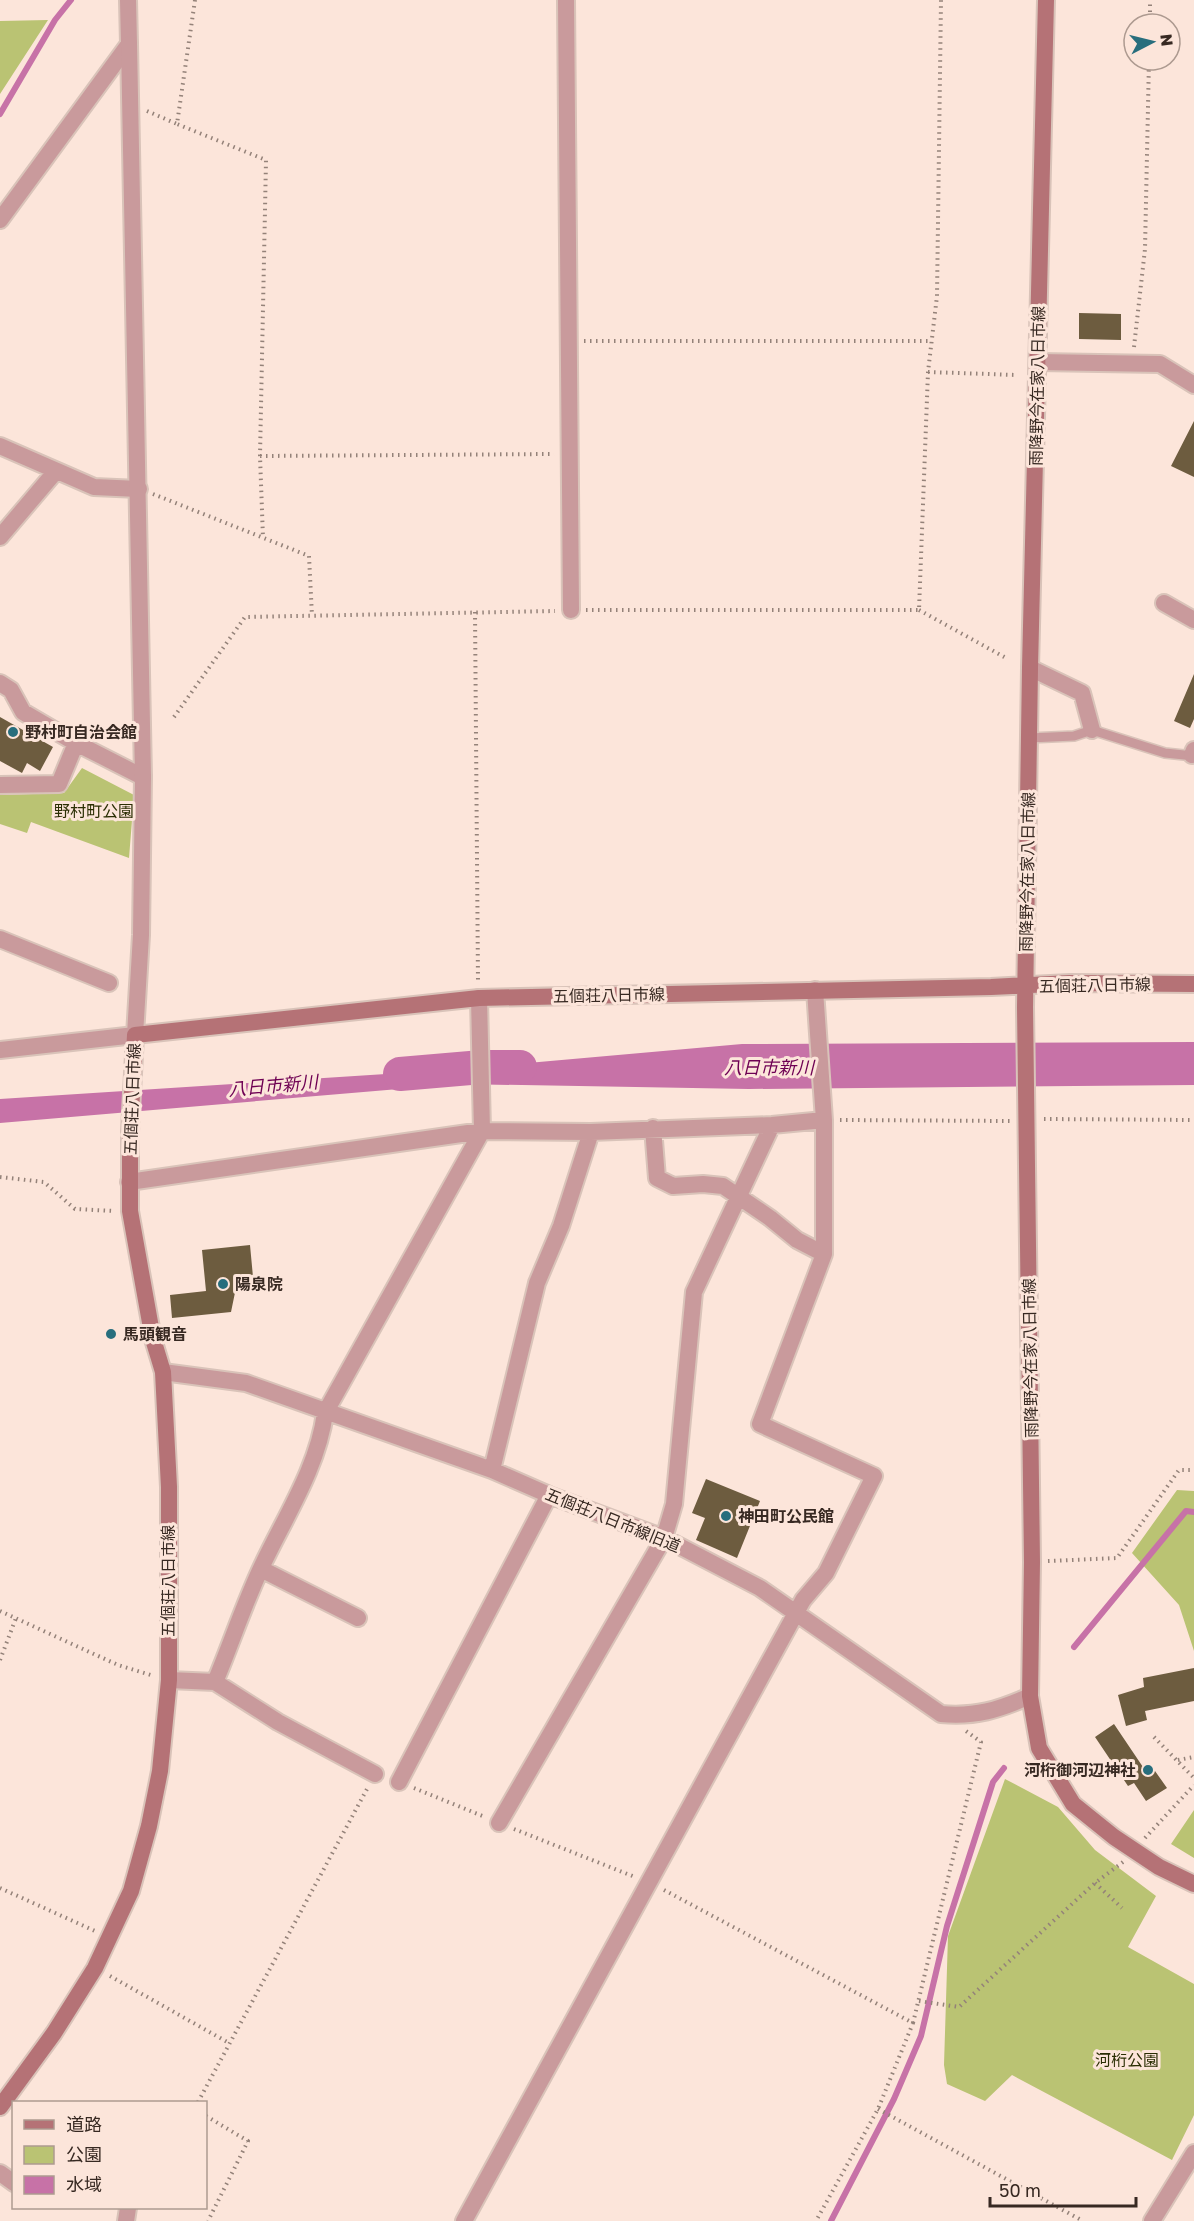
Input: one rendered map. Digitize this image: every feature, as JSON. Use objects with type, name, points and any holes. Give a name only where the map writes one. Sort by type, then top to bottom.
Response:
[{"type":"main road","name":"雨降野今在家八日市線","points":[[1046,0],[1024,1007],[1032,1562],[1030,1696],[1039,1748],[1073,1804],[1123,1843],[1159,1867],[1194,1884]]},
{"type":"main road","name":"五個荘八日市線","points":[[0,2108],[54,2033],[95,1968],[131,1891],[149,1826],[160,1771],[169,1680],[169,1487],[163,1372],[153,1338],[130,1211],[129,1182],[135,1035],[479,998],[1025,986],[1070,983],[1194,984]]},
{"type":"street","points":[[0,1050],[135,1035],[141,935],[143,777],[132,104],[128,0]]},
{"type":"street","points":[[566,0],[571,610]]},
{"type":"street","points":[[0,220],[129,44]]},
{"type":"street","points":[[1038,362],[1160,364],[1194,385]]},
{"type":"street","points":[[0,446],[94,487],[139,489]]},
{"type":"street","points":[[0,537],[56,471]]},
{"type":"street","points":[[1164,603],[1194,620]]},
{"type":"street","points":[[1030,668],[1082,693],[1092,730]]},
{"type":"street","points":[[0,683],[11,690],[23,712],[76,743],[143,777]]},
{"type":"street","points":[[0,786],[59,784],[76,743]]},
{"type":"street","points":[[0,939],[109,983]]},
{"type":"street","points":[[465,2221],[796,1612],[826,1573],[874,1476],[760,1424],[824,1254],[824,1120],[815,990]]},
{"type":"street","points":[[215,1682],[261,1569],[304,1482],[323,1429],[325,1413],[482,1131],[479,998]]},
{"type":"street","points":[[129,1182],[482,1131],[591,1132],[772,1125],[824,1120]]},
{"type":"street","points":[[499,1823],[664,1538],[674,1504],[694,1292],[772,1125]]},
{"type":"street","points":[[653,1128],[657,1178],[673,1185],[723,1186],[797,1240],[824,1254]]},
{"type":"street","points":[[492,1470],[537,1283],[561,1226],[591,1132]]},
{"type":"street","name":"五個荘八日市線旧道","points":[[163,1372],[246,1383],[325,1413],[492,1470],[549,1495],[664,1538],[760,1588],[940,1714]]},
{"type":"street","points":[[399,1782],[549,1495]]},
{"type":"street","points":[[261,1569],[358,1618]]},
{"type":"street","points":[[169,1680],[215,1682],[278,1722],[375,1773]]},
{"type":"street","points":[[940,1714],[964,1716],[998,1710],[1030,1696]]},
{"type":"street","points":[[1152,2221],[1194,2153]]},
{"type":"lane","points":[[1029,738],[1074,736],[1092,730],[1165,753],[1193,754]]},
{"type":"path","points":[[177,124],[195,0]]},
{"type":"path","points":[[920,610],[927,372],[937,296],[941,0]]},
{"type":"path","points":[[1132,363],[1145,249],[1149,72]]},
{"type":"path","points":[[132,104],[266,160],[260,456],[263,538]]},
{"type":"path","points":[[569,342],[931,341]]},
{"type":"path","points":[[927,372],[1017,375]]},
{"type":"path","points":[[260,456],[570,454]]},
{"type":"path","points":[[139,489],[309,556],[312,616]]},
{"type":"path","points":[[174,717],[245,617],[571,610],[920,610],[1006,658]]},
{"type":"path","points":[[476,612],[479,998]]},
{"type":"path","points":[[1048,1119],[1194,1120]]},
{"type":"path","points":[[824,1120],[1027,1120]]},
{"type":"path","points":[[0,1178],[44,1182],[75,1209],[130,1211]]},
{"type":"path","points":[[1032,1562],[1117,1558],[1179,1470],[1194,1470]]},
{"type":"path","points":[[0,1611],[118,1665],[169,1680]]},
{"type":"path","points":[[0,1660],[16,1618]]},
{"type":"path","points":[[816,2221],[878,2109],[920,2002],[981,1742],[940,1714]]},
{"type":"path","points":[[1154,1737],[1194,1778]]},
{"type":"path","points":[[1177,1760],[1194,1757]]},
{"type":"path","points":[[199,2101],[375,1773]]},
{"type":"path","points":[[399,1782],[648,1882],[913,2023]]},
{"type":"path","points":[[1142,1841],[1193,1788]]},
{"type":"path","points":[[920,2002],[959,2007],[1095,1883],[1126,1860]]},
{"type":"path","points":[[1095,1883],[1122,1908]]},
{"type":"path","points":[[0,1888],[109,1937]]},
{"type":"path","points":[[95,1968],[229,2043]]},
{"type":"path","points":[[878,2109],[1083,2221]]},
{"type":"path","points":[[207,2117],[248,2141],[208,2221]]},
{"type":"green space","points":[[48,20],[0,94],[0,21]]},
{"type":"green space","name":"野村町公園","points":[[82,768],[134,795],[129,858],[31,822],[27,833],[0,824],[0,795],[64,793]]},
{"type":"green space","points":[[1177,1490],[1194,1491],[1194,1651],[1179,1605],[1132,1553]]},
{"type":"green space","name":"河桁公園","points":[[1005,1779],[1058,1807],[1095,1850],[1156,1896],[1128,1947],[1194,1984],[1194,2115],[1172,2160],[1012,2075],[985,2101],[947,2084],[944,2065],[948,1936]]},
{"type":"green space","points":[[1194,1810],[1194,1858],[1171,1844]]},
{"type":"water","points":[[1194,1042],[1194,1085],[749,1089],[458,1084],[0,1123],[0,1099],[448,1070],[742,1044]]},
{"type":"building","points":[[1079,313],[1121,314],[1121,340],[1079,339]]},
{"type":"building","points":[[1194,421],[1194,477],[1171,466]]},
{"type":"building","points":[[1194,674],[1194,719],[1190,728],[1174,721]]},
{"type":"building","name":"野村町自治会館","points":[[0,717],[53,747],[40,771],[27,763],[22,773],[0,761]]},
{"type":"building","name":"陽泉院","points":[[250,1245],[253,1277],[238,1278],[231,1312],[172,1318],[170,1295],[206,1291],[202,1250]]},
{"type":"building","name":"神田町公民館","points":[[706,1479],[760,1501],[737,1558],[696,1540],[705,1518],[692,1513]]},
{"type":"building","points":[[1194,1668],[1194,1701],[1145,1711],[1147,1720],[1126,1726],[1118,1695],[1144,1687],[1143,1678]]},
{"type":"building","points":[[1114,1724],[1149,1776],[1155,1771],[1167,1788],[1146,1801],[1134,1783],[1128,1786],[1095,1737]]},
{"type":"waterway","points":[[0,114],[55,20],[71,0]]},
{"type":"waterway","name":"八日市新川","points":[[400,1074],[482,1067],[520,1067]]},
{"type":"waterway","points":[[1074,1647],[1186,1511],[1194,1512]]},
{"type":"waterway","points":[[831,2221],[894,2099],[921,2036],[947,1926],[993,1782],[1004,1768]]},
{"type":"place","name":"野村町自治会館","points":[[13,732]]},
{"type":"place","name":"陽泉院","points":[[223,1284]]},
{"type":"place","name":"馬頭観音","points":[[111,1334]]},
{"type":"place","name":"神田町公民館","points":[[726,1516]]},
{"type":"place","name":"河桁御河辺神社","points":[[1148,1770]]}]
